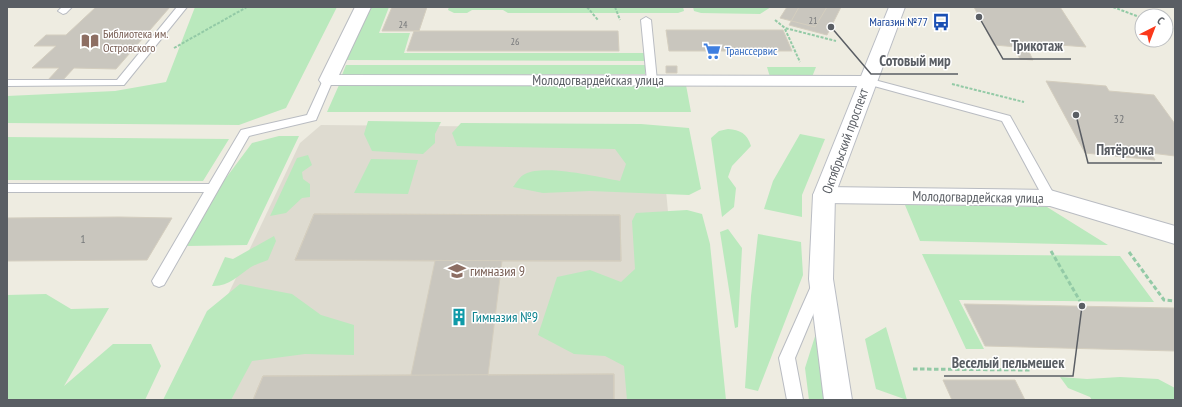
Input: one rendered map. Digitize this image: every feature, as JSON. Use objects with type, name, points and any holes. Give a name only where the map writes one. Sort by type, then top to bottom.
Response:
[{"type":"street","points":[[328,80],[363,7]]},
{"type":"street","name":"Октябрьский проспект","points":[[838,400],[821,279],[824,195],[897,7]]},
{"type":"street","name":"Молодогвардейская улица","points":[[328,80],[867,81]]},
{"type":"street","name":"Молодогвардейская улица","points":[[824,195],[1050,198],[1175,235]]},
{"type":"lane","points":[[7,83],[120,83],[182,7]]},
{"type":"lane","points":[[646,20],[652,81]]},
{"type":"lane","points":[[159,281],[245,133],[312,117],[328,80]]},
{"type":"lane","points":[[867,81],[1006,118],[1050,198]]},
{"type":"lane","points":[[7,188],[212,188]]},
{"type":"lane","points":[[795,400],[787,358],[821,279]]},
{"type":"path","points":[[174,48],[247,7]]},
{"type":"path","points":[[587,7],[598,20]]},
{"type":"path","points":[[614,7],[620,20]]},
{"type":"path","points":[[1113,7],[1134,15]]},
{"type":"path","points":[[775,20],[785,28],[836,41]]},
{"type":"path","points":[[785,28],[801,65]]},
{"type":"path","points":[[946,82],[1024,102]]},
{"type":"path","points":[[1051,251],[1080,301]]},
{"type":"path","points":[[1129,252],[1164,300],[1175,301]]},
{"type":"path","points":[[913,369],[1031,370]]},
{"type":"shaded area","name":"гимназия 9","points":[[321,125],[660,128],[686,400],[178,400],[300,143]]},
{"type":"green space","points":[[195,7],[337,7],[286,108],[239,125],[7,123],[7,96],[115,91],[166,82]]},
{"type":"green space","points":[[369,7],[389,7],[379,33],[410,33],[404,53],[644,53],[644,61],[346,60]]},
{"type":"green space","points":[[449,7],[683,7],[684,11],[678,13],[508,13],[503,10],[472,10],[467,13],[454,13],[448,10]]},
{"type":"green space","points":[[693,7],[771,7],[760,14],[701,13],[694,11]]},
{"type":"green space","points":[[346,65],[645,65],[645,74],[342,75]]},
{"type":"green space","points":[[767,67],[816,67],[812,77],[770,77]]},
{"type":"green space","points":[[339,85],[686,85],[691,112],[327,112]]},
{"type":"green space","points":[[368,121],[441,122],[435,134],[435,143],[423,154],[372,151],[364,134]]},
{"type":"green space","points":[[461,123],[641,124],[689,128],[701,189],[689,195],[590,191],[543,193],[513,187],[523,175],[534,171],[545,170],[586,174],[620,181],[626,164],[615,149],[457,146],[452,133]]},
{"type":"green space","points":[[728,129],[736,130],[745,135],[751,146],[732,166],[728,177],[736,188],[734,207],[722,217],[711,138],[719,131]]},
{"type":"green space","points":[[800,134],[825,139],[802,195],[802,217],[764,209],[773,181]]},
{"type":"green space","points":[[279,136],[299,136],[247,245],[187,246],[217,190],[252,143]]},
{"type":"green space","points":[[7,137],[229,139],[203,181],[7,180]]},
{"type":"green space","points":[[308,155],[312,165],[302,172],[303,179],[310,184],[310,197],[302,198],[286,213],[270,216],[297,158]]},
{"type":"green space","points":[[371,159],[418,160],[408,194],[354,193]]},
{"type":"green space","points":[[905,205],[1047,207],[1108,245],[920,241]]},
{"type":"green space","points":[[687,210],[702,214],[710,244],[726,400],[627,400],[624,366],[605,356],[574,354],[538,335],[557,277],[590,270],[621,282],[635,269],[632,221],[636,213]]},
{"type":"green space","points":[[728,229],[742,248],[738,327],[735,328],[720,232]]},
{"type":"green space","points":[[758,234],[801,242],[803,275],[758,391],[745,388],[751,296]]},
{"type":"green space","points":[[274,236],[276,241],[268,260],[251,267],[228,283],[212,286],[225,257],[233,259]]},
{"type":"green space","points":[[922,254],[1120,256],[1154,302],[959,300],[984,349],[966,349]]},
{"type":"green space","points":[[240,284],[292,294],[321,315],[354,325],[354,355],[305,354],[252,361],[231,400],[163,400],[207,311]]},
{"type":"green space","points":[[46,294],[71,309],[109,308],[64,386],[113,344],[151,344],[161,366],[145,400],[7,400],[7,295]]},
{"type":"green space","points":[[886,327],[907,400],[876,389],[865,339]]},
{"type":"green space","points":[[817,330],[824,400],[809,400],[805,368]]},
{"type":"green space","points":[[1060,377],[1087,379],[1120,377],[1158,379],[1175,388],[1175,400],[1092,400],[1090,397],[1068,388]]},
{"type":"building","name":"Библиотека им. Островского","points":[[96,7],[170,7],[116,69],[74,68],[62,81],[47,81],[59,68],[32,68],[56,46],[34,46],[46,35],[66,35]]},
{"type":"building","points":[[392,7],[427,7],[419,31],[382,31]]},
{"type":"building","points":[[787,7],[827,7],[815,27],[780,18]]},
{"type":"building","points":[[799,7],[841,7],[827,35],[789,25]]},
{"type":"building","points":[[974,7],[1060,7],[1086,47],[1047,44],[1051,50],[994,45]]},
{"type":"building","points":[[666,30],[783,30],[792,51],[669,51]]},
{"type":"building","points":[[414,31],[618,31],[619,51],[407,51]]},
{"type":"building","points":[[1015,49],[1028,50],[1033,60],[1020,59]]},
{"type":"building","points":[[666,66],[677,66],[677,73],[666,73]]},
{"type":"building","points":[[1046,81],[1106,86],[1109,91],[1154,95],[1175,124],[1175,156],[1151,153],[1155,160],[1085,153]]},
{"type":"building","points":[[314,214],[620,215],[621,261],[295,260]]},
{"type":"building","name":"Гимназия №9","points":[[314,214],[620,215],[621,261],[502,261],[488,375],[614,374],[614,400],[253,400],[263,376],[411,375],[435,261],[295,260]]},
{"type":"building","points":[[7,218],[172,218],[147,260],[7,261]]},
{"type":"building","points":[[964,304],[1175,308],[1175,351],[985,346]]},
{"type":"building","points":[[614,374],[614,400],[253,400],[263,376]]},
{"type":"building","points":[[943,380],[1015,380],[1025,400],[952,400]]},
{"type":"place","name":"Трикотаж","points":[[979,17]]},
{"type":"place","name":"Магазин №77","points":[[941,22]]},
{"type":"place","name":"Сотовый мир","points":[[831,27]]},
{"type":"place","name":"Библиотека им. Островского","points":[[90,41]]},
{"type":"place","name":"Транссервис","points":[[712,51]]},
{"type":"place","name":"Пятёрочка","points":[[1076,115]]},
{"type":"place","name":"гимназия 9","points":[[457,271]]},
{"type":"place","name":"Веселый пельмешек","points":[[1082,306]]},
{"type":"place","name":"Гимназия №9","points":[[459,317]]}]
